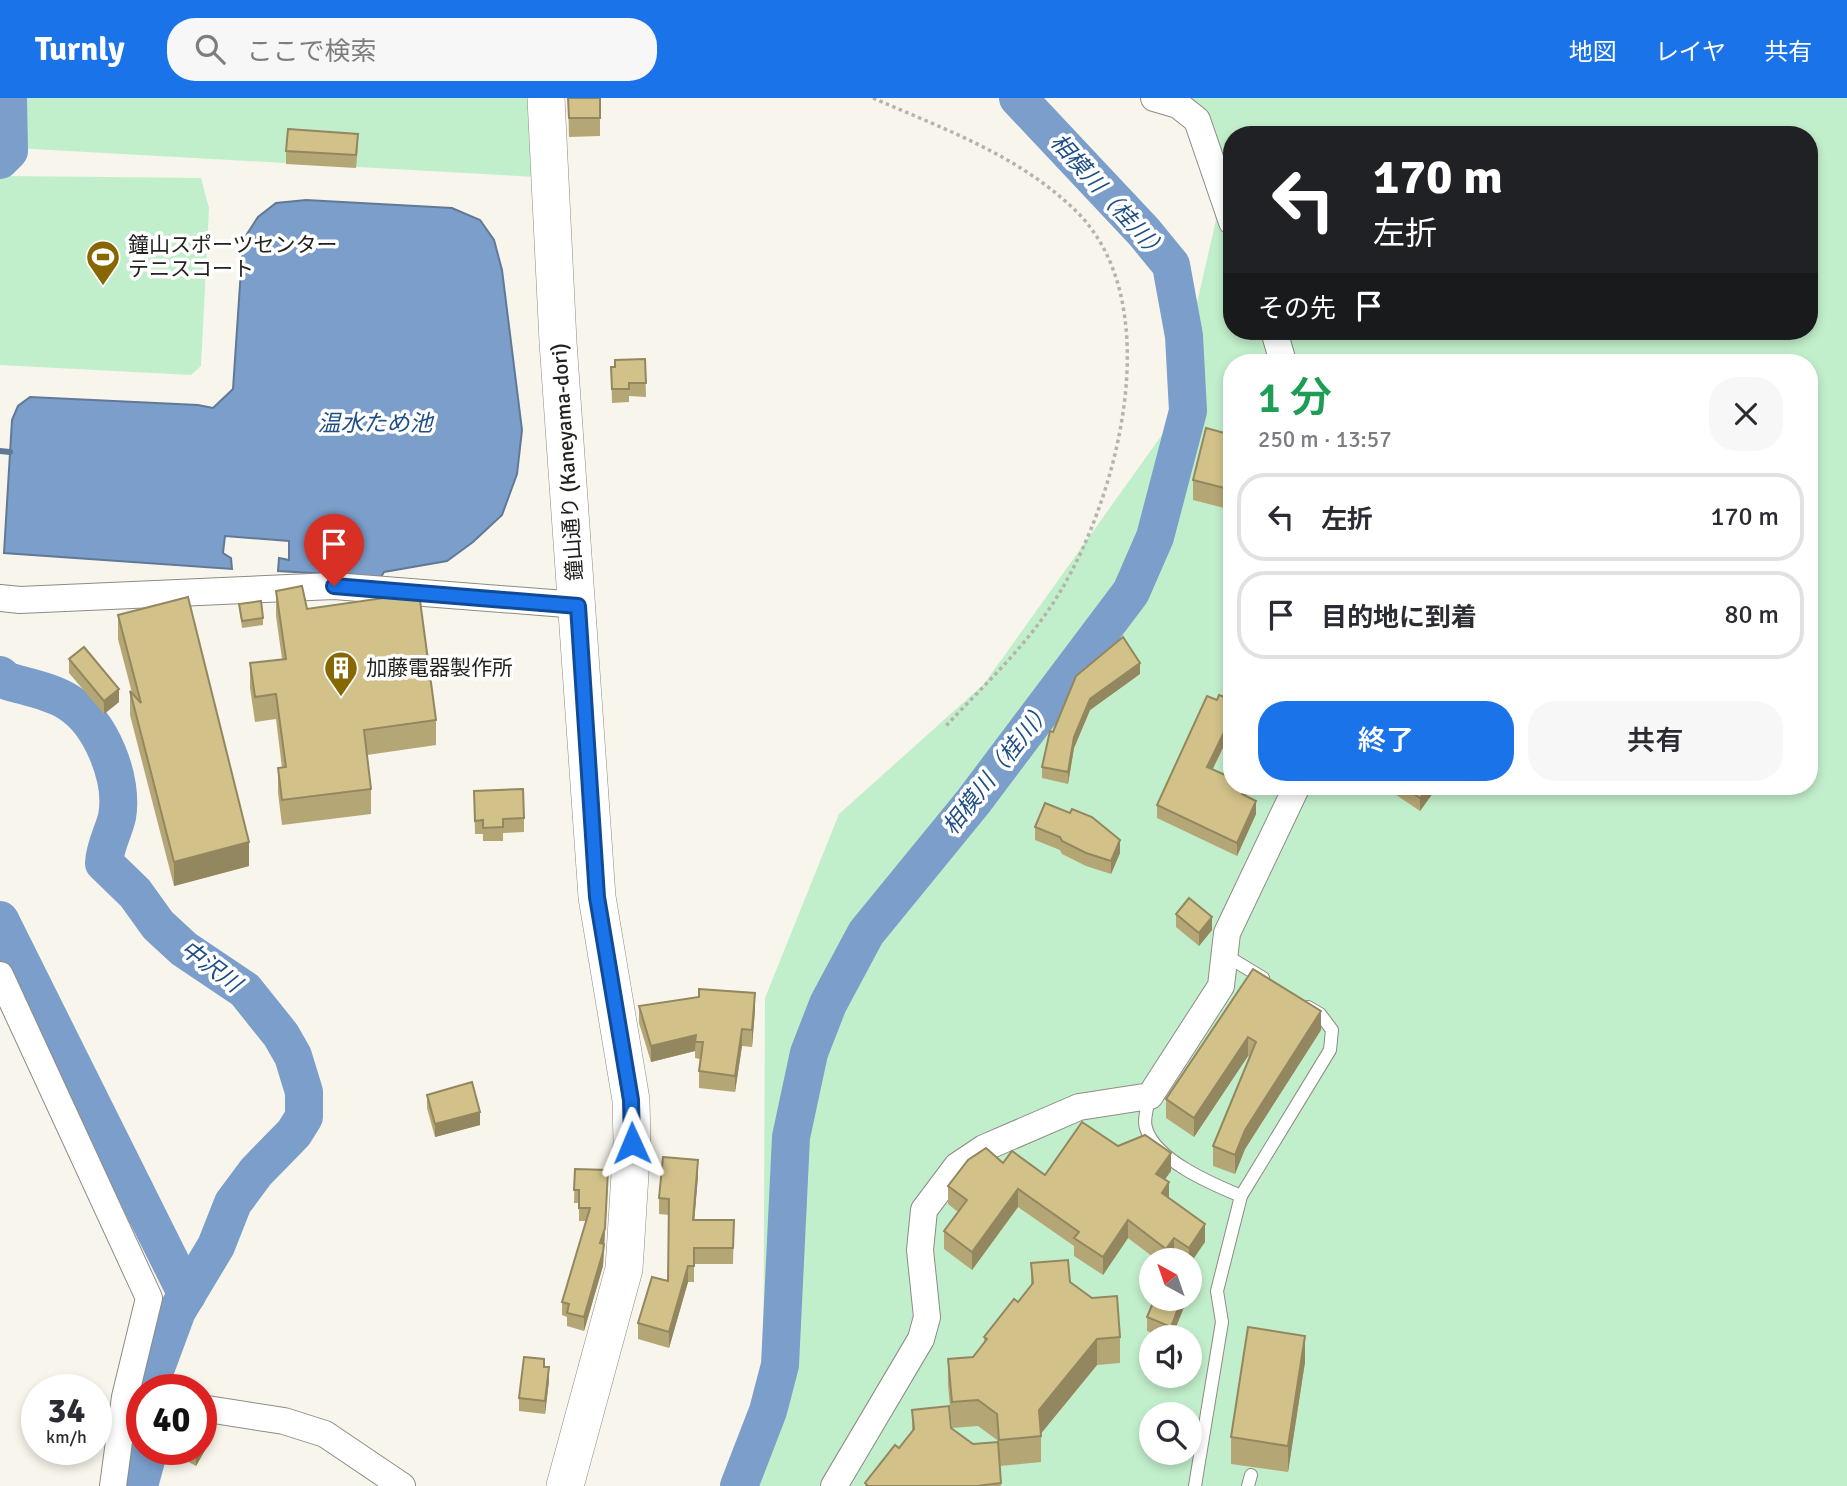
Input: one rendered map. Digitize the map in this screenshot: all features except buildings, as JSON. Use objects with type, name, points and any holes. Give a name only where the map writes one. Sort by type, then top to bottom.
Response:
[{"type":"street","name":"鐘山通り (Kaneyama-dori)","points":[[546,98],[558,342],[597,897],[631,1100],[632,1143],[624,1269],[565,1486]]},
{"type":"street","points":[[1154,98],[1178,105],[1196,120],[1223,196]]},
{"type":"street","points":[[0,598],[20,600],[334,586],[578,606]]},
{"type":"street","points":[[834,1486],[921,1339],[927,1317],[920,1250],[924,1210],[957,1166],[984,1148],[1079,1107],[1150,1096],[1221,986],[1227,933],[1293,795]]},
{"type":"street","points":[[0,975],[149,1298],[137,1374]]},
{"type":"street","points":[[217,1411],[284,1421],[325,1434],[401,1486]]},
{"type":"street","points":[[113,1486],[126,1429]]},
{"type":"lane","points":[[1224,954],[1277,987]]},
{"type":"lane","points":[[1195,1486],[1222,1322],[1217,1292],[1241,1196],[1330,1050],[1332,1030],[1320,1014],[1298,1000]]},
{"type":"lane","points":[[1150,1096],[1145,1126],[1154,1146],[1203,1181],[1241,1196]]},
{"type":"path","points":[[873,98],[997,153],[1040,179],[1077,212],[1107,254],[1125,312],[1126,397],[1105,488],[1078,557],[1059,593],[1016,650],[944,729]]},
{"type":"green space","points":[[14,98],[531,98],[537,177],[15,148]]},
{"type":"green space","points":[[1185,98],[1847,98],[1847,1486],[746,1486],[763,1435],[765,998],[839,814],[984,684],[1169,425],[1216,220]]},
{"type":"green space","name":"鐘山スポーツセンター テニスコート","points":[[0,169],[8,176],[201,178],[209,208],[201,366],[191,375],[0,365]]},
{"type":"water","name":"温水ため池","points":[[306,200],[452,208],[480,220],[494,240],[502,270],[522,430],[517,474],[502,515],[473,542],[447,561],[384,572],[381,577],[278,571],[279,558],[289,560],[289,541],[225,536],[223,553],[231,558],[232,569],[4,553],[12,420],[18,406],[30,397],[213,408],[233,389],[243,240],[258,217],[276,203]]},
{"type":"waterway","name":"中沢川","points":[[0,160],[9,151],[8,98]]},
{"type":"waterway","name":"相模川（桂川）","points":[[739,1486],[768,1411],[780,1365],[791,1137],[809,1053],[828,1004],[866,933],[973,802],[1131,592],[1155,537],[1188,411],[1184,336],[1171,265],[1144,232],[1018,98]]},
{"type":"waterway","points":[[0,451],[10,452]]},
{"type":"waterway","name":"中沢川","points":[[0,675],[7,681],[61,698],[80,711],[91,723],[108,753],[117,786],[117,817],[104,863],[135,893],[158,925],[184,949],[245,990],[281,1035],[293,1056],[304,1092],[304,1117],[294,1133],[256,1172],[233,1203],[216,1246],[177,1311],[154,1374]]},
{"type":"waterway","name":"中沢川","points":[[0,920],[187,1295]]},
{"type":"waterway","name":"中沢川","points":[[139,1486],[145,1465]]},
{"type":"place","name":"鐘山スポーツセンター テニスコート","points":[[103,287]]},
{"type":"place","name":"加藤電器製作所","points":[[341,698]]},
{"type":"route","points":[[334,586],[578,606],[597,897],[611,996],[631,1100],[632,1143]]}]
